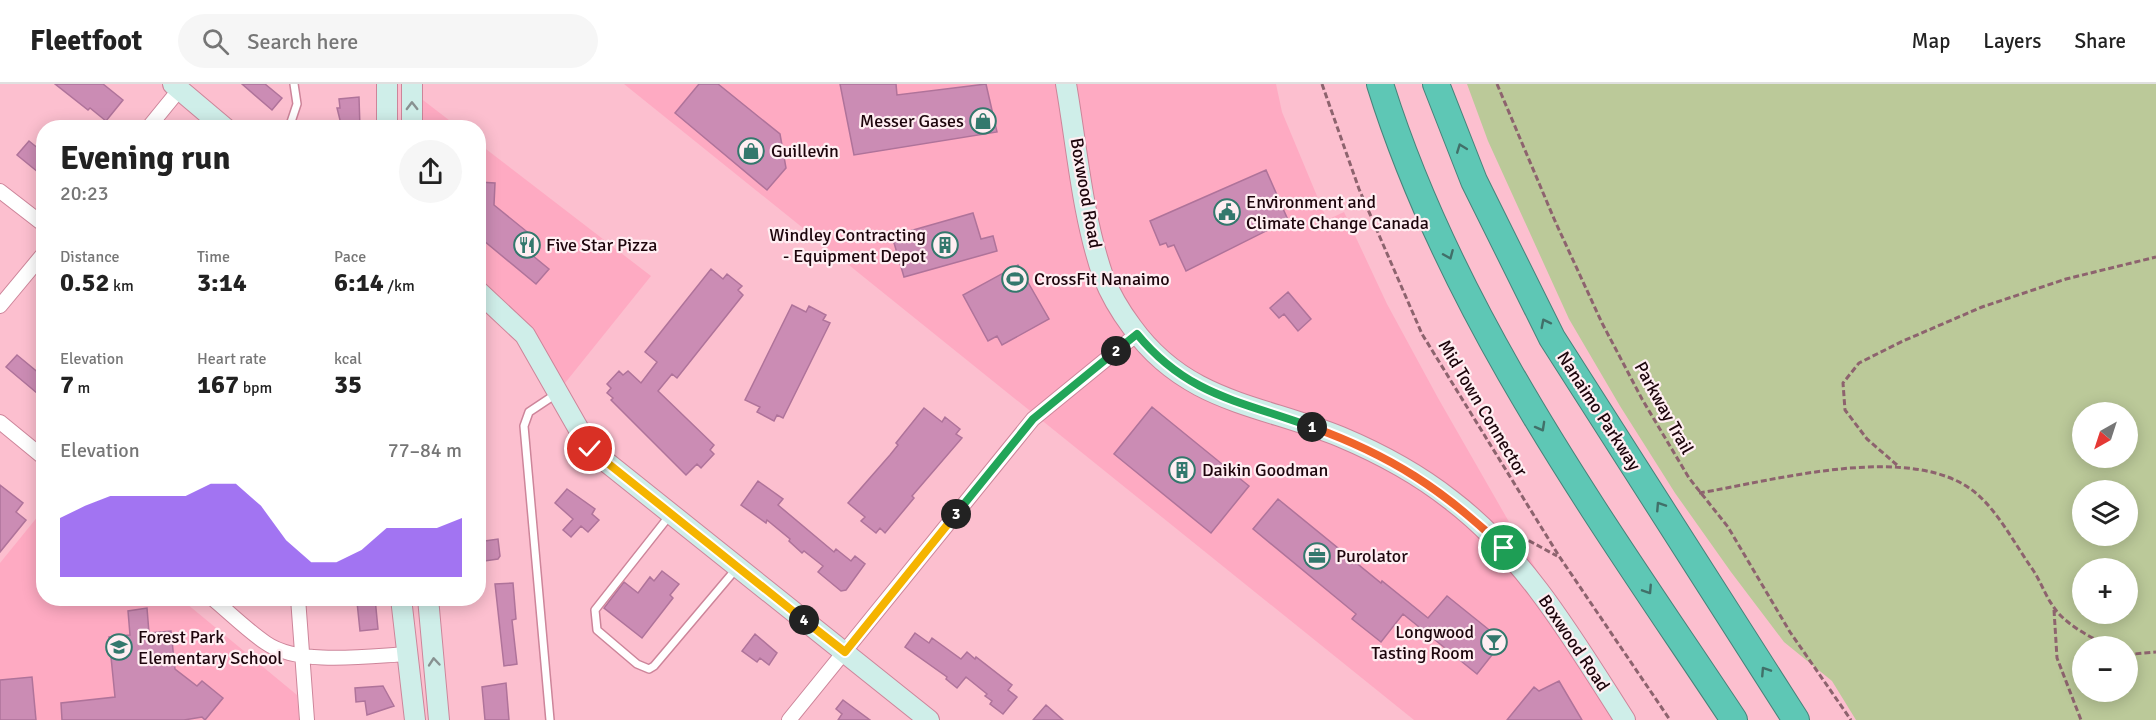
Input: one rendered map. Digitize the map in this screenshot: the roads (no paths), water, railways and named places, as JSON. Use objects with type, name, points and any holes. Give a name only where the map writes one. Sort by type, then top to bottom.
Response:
[{"type":"highway","points":[[1380,84],[1395,131],[1464,290],[1551,443],[1734,720]]},
{"type":"highway","name":"Nanaimo Parkway","points":[[1436,84],[1474,181],[1552,338],[1796,720]]},
{"type":"street","points":[[387,84],[387,120]]},
{"type":"street","points":[[412,84],[412,120]]},
{"type":"street","name":"Boxwood Road","points":[[1066,84],[1097,255],[1114,299],[1137,334],[1168,367],[1198,387],[1340,437],[1370,450],[1452,500],[1504,548],[1532,581],[1625,720]]},
{"type":"street","points":[[153,120],[176,87],[215,120]]},
{"type":"street","points":[[0,191],[36,219]]},
{"type":"street","points":[[0,306],[36,263]]},
{"type":"street","points":[[486,298],[525,335],[590,449],[929,720]]},
{"type":"street","points":[[789,720],[1033,419],[1137,334]]},
{"type":"street","points":[[0,422],[36,451]]},
{"type":"street","points":[[222,606],[268,645],[301,655],[330,658],[408,654]]},
{"type":"street","points":[[298,606],[306,720]]},
{"type":"street","points":[[402,606],[415,720]]},
{"type":"street","points":[[429,606],[439,720]]},
{"type":"lane","points":[[292,120],[297,104],[294,84]]},
{"type":"lane","points":[[550,720],[524,426],[529,412],[558,393]]},
{"type":"lane","points":[[672,514],[595,610],[597,630],[637,664],[649,669],[654,666],[738,567]]},
{"type":"place","name":"Messer Gases","points":[[983,121]]},
{"type":"place","name":"Guillevin","points":[[751,151]]},
{"type":"place","name":"Environment and Climate Change Canada","points":[[1227,212]]},
{"type":"place","name":"Five Star Pizza","points":[[527,245]]},
{"type":"place","name":"Windley Contracting - Equipment Depot","points":[[945,245]]},
{"type":"place","name":"CrossFit Nanaimo","points":[[1015,279]]},
{"type":"place","name":"Daikin Goodman","points":[[1182,470]]},
{"type":"place","name":"Purolator","points":[[1317,556]]},
{"type":"place","name":"Longwood Tasting Room","points":[[1494,642]]},
{"type":"place","name":"Forest Park Elementary School","points":[[119,647]]}]
